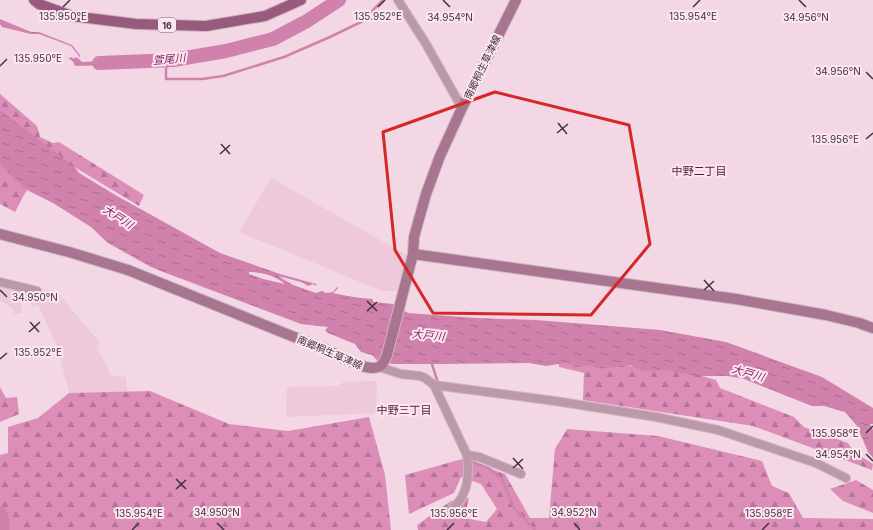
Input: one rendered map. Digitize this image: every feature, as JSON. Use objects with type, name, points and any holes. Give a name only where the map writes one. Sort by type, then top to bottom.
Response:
[{"type":"main road","name":"16","points":[[34,0],[39,4],[72,16],[136,24],[206,26],[265,16],[301,0]]},
{"type":"main road","name":"南郷桐生草津線","points":[[0,234],[128,270],[322,348],[361,366],[370,368],[381,365],[387,355],[404,292],[413,254],[414,237],[426,194],[440,156],[462,108],[516,0]]},
{"type":"main road","points":[[413,254],[736,300],[826,315],[873,328]]},
{"type":"street","points":[[398,0],[426,44],[462,108]]},
{"type":"street","points":[[0,282],[37,291]]},
{"type":"street","points":[[381,365],[402,374],[426,378],[438,386],[555,400],[656,417],[718,430],[816,463],[846,478]]},
{"type":"street","points":[[438,386],[466,455],[468,479],[466,488],[457,504],[445,515]]},
{"type":"street","points":[[466,455],[479,457],[521,474]]},
{"type":"highlighted area","points":[[495,92],[629,125],[650,244],[591,315],[433,313],[395,250],[383,132]]},
{"type":"shaded area","points":[[271,178],[408,256],[397,291],[382,291],[239,232]]},
{"type":"shaded area","points":[[0,280],[54,291],[61,297],[100,343],[97,350],[106,363],[110,375],[126,377],[127,395],[70,396],[56,343],[38,305],[32,307],[29,301],[21,303],[22,313],[14,314],[13,308],[0,301]]},
{"type":"shaded area","points":[[377,381],[376,413],[286,417],[287,387],[337,386],[344,382]]},
{"type":"green space","points":[[0,94],[37,126],[40,137],[53,143],[59,142],[144,195],[139,206],[53,154],[0,113]]},
{"type":"green space","points":[[0,155],[30,187],[15,212],[0,204]]},
{"type":"green space","points":[[559,359],[681,370],[716,380],[720,388],[794,417],[804,427],[848,443],[854,452],[873,464],[872,470],[753,426],[583,400],[584,373],[559,367]]},
{"type":"green space","points":[[0,387],[6,398],[17,397],[19,414],[0,422]]},
{"type":"green space","points":[[150,391],[229,424],[288,431],[369,417],[385,475],[391,530],[0,530],[0,455],[8,453],[8,427],[38,418],[69,393]]},
{"type":"green space","points":[[567,429],[658,436],[762,461],[772,486],[789,493],[803,518],[873,519],[873,530],[418,530],[417,525],[451,501],[469,498],[464,518],[486,522],[497,509],[481,484],[461,477],[454,493],[409,514],[405,475],[462,459],[505,474],[530,518],[549,518],[555,449]]},
{"type":"green space","points":[[856,480],[873,490],[873,513],[843,501],[830,489]]},
{"type":"water","points":[[0,19],[31,32],[39,32],[72,45],[80,55],[79,59],[79,56],[71,46],[39,34],[31,34],[2,27],[0,24]]},
{"type":"water","points":[[71,57],[74,59],[75,57],[82,62],[122,60],[112,65],[76,66],[70,59],[67,60]]},
{"type":"water","name":"大戸川","points":[[0,110],[74,166],[79,173],[117,196],[220,253],[280,274],[316,284],[317,286],[313,284],[308,286],[301,282],[278,276],[293,285],[316,293],[322,291],[326,293],[333,292],[337,287],[338,288],[333,293],[372,299],[374,302],[393,304],[408,313],[476,318],[536,320],[660,330],[726,342],[822,377],[873,408],[873,424],[870,424],[873,430],[873,458],[868,452],[857,426],[845,412],[824,406],[812,406],[744,379],[728,376],[695,376],[667,370],[643,371],[631,365],[599,369],[590,365],[577,366],[565,363],[546,366],[529,363],[393,364],[378,361],[372,355],[361,352],[355,344],[328,333],[325,330],[328,327],[301,324],[151,267],[108,243],[91,227],[53,203],[29,191],[10,175],[0,163]],"holes":[[[249,272],[272,276],[285,284],[249,274]]]},
{"type":"waterway","name":"萱尾川","points":[[99,63],[173,60],[226,51],[273,39],[307,21],[339,0]]},
{"type":"waterway","points":[[163,61],[166,67],[166,79],[202,79],[223,76],[284,57],[330,37],[361,22],[383,0]]},
{"type":"waterway","points":[[431,361],[438,383]]},
{"type":"waterway","points":[[473,462],[490,469],[502,479],[514,508],[535,530]]},
{"type":"waterway","points":[[0,513],[3,523],[2,530]]},
{"type":"district","name":"中野二丁目","points":[[699,171]]},
{"type":"district","name":"中野三丁目","points":[[404,410]]}]
